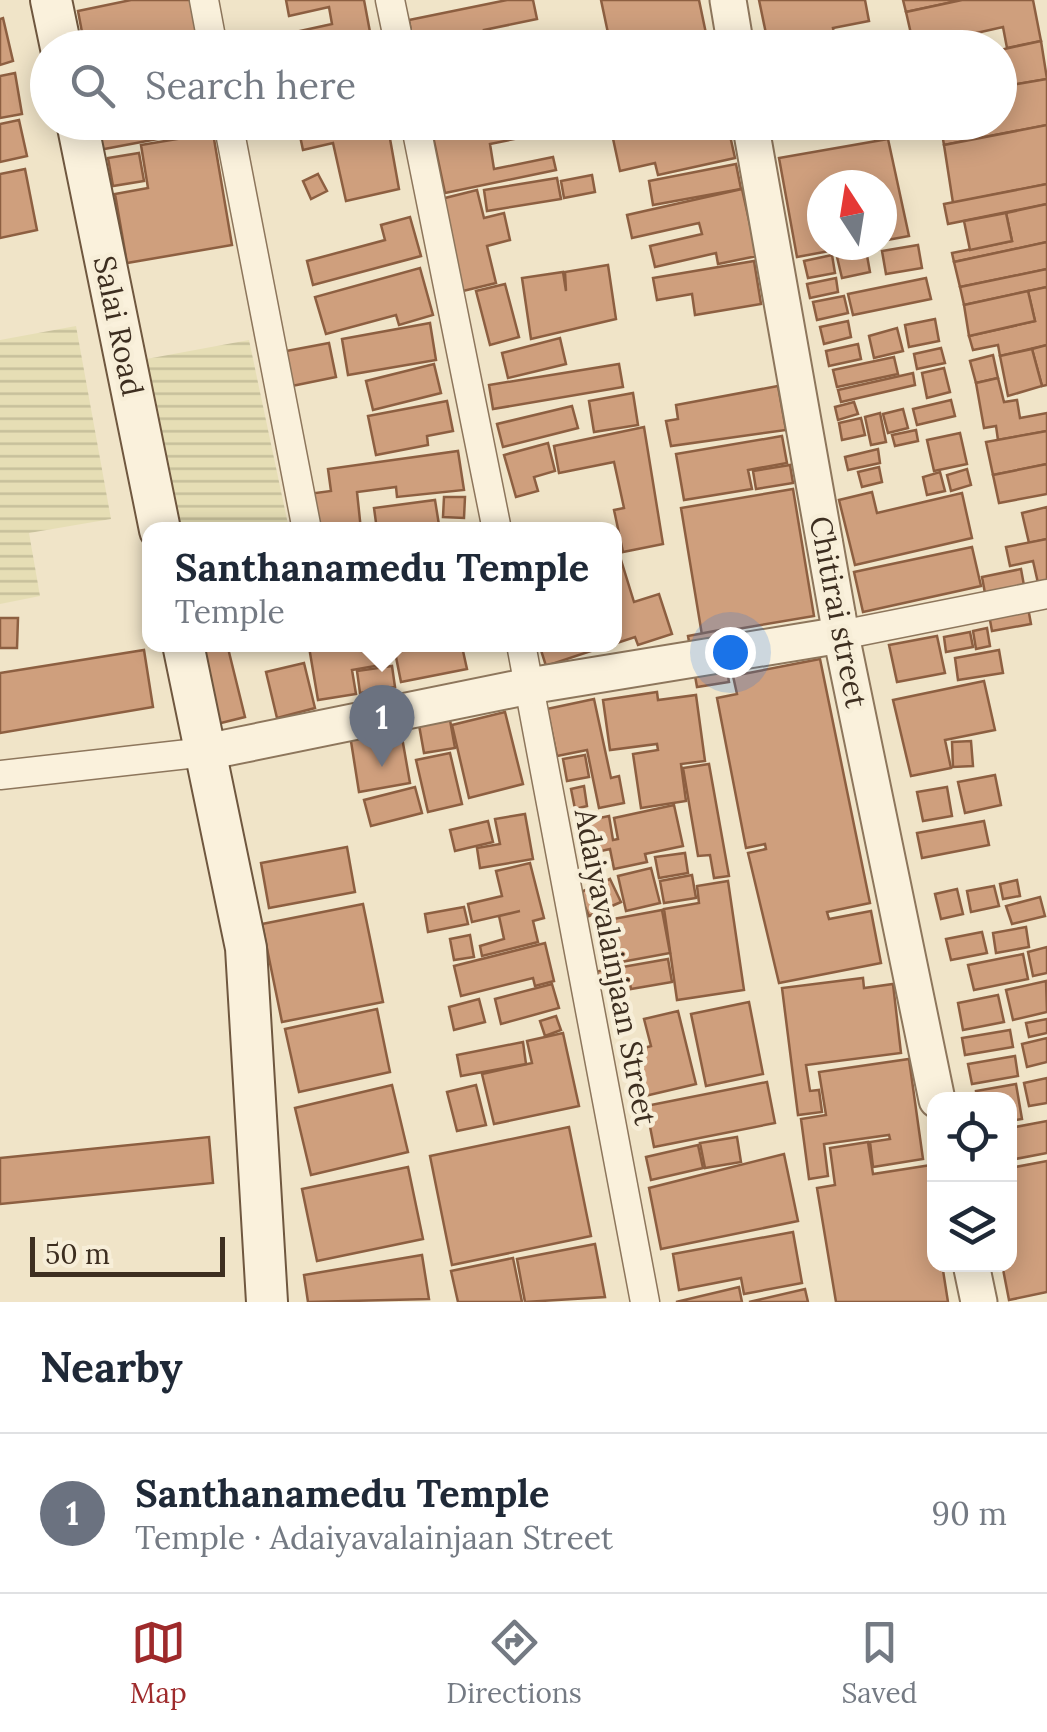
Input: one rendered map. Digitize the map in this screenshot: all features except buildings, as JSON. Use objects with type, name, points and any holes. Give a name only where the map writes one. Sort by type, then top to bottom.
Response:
[{"type":"main road","points":[[52,0],[58,30]]},
{"type":"main road","name":"Salai Road","points":[[80,140],[158,522]]},
{"type":"main road","points":[[186,652],[246,948],[267,1302]]},
{"type":"street","points":[[204,0],[210,30]]},
{"type":"street","points":[[390,0],[396,30]]},
{"type":"street","points":[[728,0],[733,30]]},
{"type":"street","points":[[231,140],[305,522]]},
{"type":"street","points":[[419,140],[495,522]]},
{"type":"street","name":"Chitirai street","points":[[753,140],[841,635],[935,1092]]},
{"type":"street","points":[[0,775],[206,752],[529,686],[841,635],[1047,594]]},
{"type":"street","name":"Adaiyavalainjaan Street","points":[[522,652],[646,1302]]},
{"type":"street","points":[[973,1272],[979,1302]]},
{"type":"shaded area","points":[[76,326],[111,519],[29,533],[40,596],[0,604],[0,340]]},
{"type":"shaded area","points":[[249,340],[288,522],[175,522],[141,360]]},
{"type":"place","name":"Santhanamedu Temple","points":[[382,767]]}]
